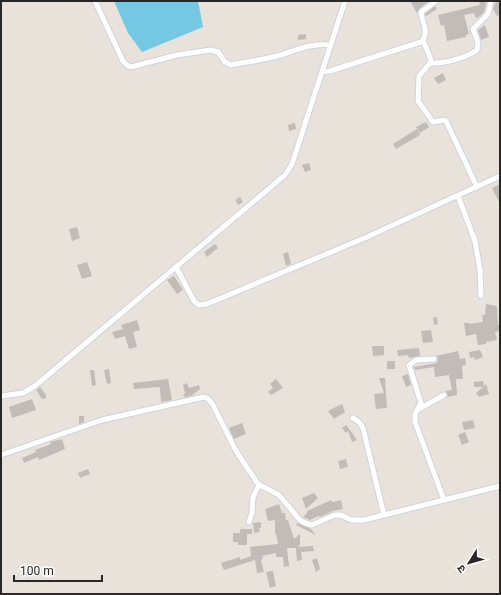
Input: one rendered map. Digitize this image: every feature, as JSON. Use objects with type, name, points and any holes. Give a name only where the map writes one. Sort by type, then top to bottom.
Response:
[{"type":"street","points":[[95,1],[123,61],[128,66],[135,67],[154,60],[177,55],[213,51],[219,53],[227,64],[231,65],[276,56],[300,49],[327,45]]},
{"type":"street","points":[[1,396],[23,393],[35,386],[285,175],[292,164],[322,72],[327,45],[346,1]]},
{"type":"street","points":[[322,72],[330,71],[420,43],[423,40],[426,31],[421,12],[436,1]]},
{"type":"street","points":[[430,63],[445,63],[477,50],[478,42],[473,29],[488,14],[491,1]]},
{"type":"street","points":[[423,40],[430,58],[430,63],[419,76],[418,101],[433,122],[446,121],[477,187]]},
{"type":"street","points":[[176,267],[194,301],[199,305],[207,304],[367,237],[500,176]]},
{"type":"street","points":[[458,196],[475,241],[480,270],[481,296]]},
{"type":"street","points":[[434,359],[416,360],[409,365],[421,403],[414,414],[415,422],[444,500]]},
{"type":"street","points":[[418,409],[444,395]]},
{"type":"street","points":[[1,455],[102,420],[204,397],[212,403],[236,451],[259,485],[279,495],[300,520],[308,524],[317,524],[335,515],[341,515],[357,521],[364,520],[500,486]]},
{"type":"street","points":[[353,418],[360,423],[363,428],[384,515]]},
{"type":"street","points":[[249,522],[252,513],[253,497],[259,485]]},
{"type":"water","points":[[114,1],[198,1],[203,27],[142,52],[128,33]]},
{"type":"building","points":[[410,1],[429,1],[419,9],[417,13]]},
{"type":"building","points":[[485,1],[486,4],[484,12],[480,16],[476,18],[474,13],[464,15],[469,34],[466,35],[466,37],[447,41],[444,25],[441,26],[438,15],[480,5],[479,2]]},
{"type":"building","points":[[499,1],[500,15],[497,16],[493,9],[495,3]]},
{"type":"building","points":[[435,6],[437,9],[426,16],[425,14]]},
{"type":"building","points":[[485,25],[489,37],[481,40],[478,30]]},
{"type":"building","points":[[306,34],[306,39],[298,40],[298,35]]},
{"type":"building","points":[[443,73],[446,80],[438,84],[434,78]]},
{"type":"building","points":[[426,122],[429,127],[420,133],[416,127]]},
{"type":"building","points":[[295,123],[296,129],[289,131],[288,125]]},
{"type":"building","points":[[417,129],[420,135],[396,149],[393,144]]},
{"type":"building","points":[[309,163],[311,170],[305,172],[302,165]]},
{"type":"building","points":[[500,184],[500,204],[492,188]]},
{"type":"building","points":[[240,197],[243,202],[238,205],[235,200]]},
{"type":"building","points":[[77,227],[80,238],[72,241],[69,229]]},
{"type":"building","points":[[215,244],[218,248],[207,257],[204,252]]},
{"type":"building","points":[[288,252],[291,264],[286,266],[283,254]]},
{"type":"building","points":[[87,262],[92,276],[82,279],[77,265]]},
{"type":"building","points":[[174,276],[183,290],[177,294],[167,280]]},
{"type":"building","points":[[486,304],[497,306],[498,325],[500,325],[500,331],[495,332],[497,340],[478,345],[476,334],[466,336],[464,323],[470,324],[483,322],[482,315],[485,315]]},
{"type":"building","points":[[437,317],[438,324],[434,325],[433,318]]},
{"type":"building","points":[[137,320],[140,330],[133,332],[137,347],[129,349],[125,336],[115,339],[112,332],[123,329],[121,325]]},
{"type":"building","points":[[431,330],[433,342],[423,343],[421,331]]},
{"type":"building","points":[[372,346],[384,346],[384,355],[373,356]]},
{"type":"building","points":[[419,348],[420,356],[409,358],[408,355],[398,356],[397,350]]},
{"type":"building","points":[[480,350],[483,357],[475,360],[474,357],[470,358],[469,352]]},
{"type":"building","points":[[458,351],[460,359],[465,358],[466,365],[462,366],[463,379],[456,379],[457,395],[448,397],[446,391],[452,390],[449,375],[435,377],[434,367],[415,370],[414,367],[437,363],[438,358],[436,356]]},
{"type":"building","points":[[387,361],[395,361],[395,369],[387,369]]},
{"type":"building","points":[[109,369],[111,383],[107,384],[104,370]]},
{"type":"building","points":[[90,370],[94,370],[96,385],[92,386]]},
{"type":"building","points":[[408,374],[411,385],[406,387],[402,376]]},
{"type":"building","points":[[379,378],[385,378],[387,408],[376,409],[374,394],[384,393]]},
{"type":"building","points":[[168,379],[172,400],[161,402],[159,387],[134,389],[133,383]]},
{"type":"building","points":[[276,379],[283,388],[271,395],[268,392],[273,388],[270,384]]},
{"type":"building","points":[[483,381],[484,386],[486,384],[489,394],[479,397],[476,393],[483,387],[474,387],[474,382]]},
{"type":"building","points":[[187,383],[189,388],[199,385],[200,389],[191,396],[185,397],[183,395],[185,393],[183,385]]},
{"type":"building","points":[[40,387],[46,395],[46,398],[42,399],[36,390]]},
{"type":"building","points":[[32,399],[36,410],[12,418],[9,407]]},
{"type":"building","points":[[342,404],[345,412],[334,419],[328,411]]},
{"type":"building","points":[[79,416],[84,416],[84,422],[79,424]]},
{"type":"building","points":[[473,420],[475,428],[464,430],[462,422]]},
{"type":"building","points":[[242,423],[246,434],[234,439],[229,428]]},
{"type":"building","points":[[346,425],[357,440],[352,442],[348,431],[346,433],[342,428]]},
{"type":"building","points":[[465,432],[469,442],[462,445],[458,435]]},
{"type":"building","points":[[62,439],[65,449],[39,460],[38,457],[24,463],[22,458],[36,452],[35,450],[51,444],[50,442]]},
{"type":"building","points":[[346,459],[348,467],[340,469],[338,461]]},
{"type":"building","points":[[88,469],[90,474],[80,478],[78,473]]},
{"type":"building","points":[[314,493],[318,498],[306,509],[302,498]]},
{"type":"building","points":[[331,500],[332,502],[341,500],[343,509],[333,511],[310,520],[303,517],[307,511]]},
{"type":"building","points":[[279,504],[282,513],[285,513],[286,520],[288,520],[294,539],[300,534],[300,545],[297,547],[313,546],[314,551],[301,552],[302,560],[297,561],[296,548],[287,548],[289,566],[284,567],[283,557],[276,557],[276,553],[262,556],[263,559],[261,560],[264,572],[257,573],[255,560],[224,570],[221,563],[240,557],[240,560],[251,556],[250,547],[278,544],[275,534],[275,520],[268,521],[265,509]]},
{"type":"building","points":[[261,522],[261,528],[259,528],[260,532],[254,533],[253,523]]},
{"type":"building","points":[[297,523],[311,529],[316,535],[296,525]]},
{"type":"building","points":[[240,529],[252,529],[252,534],[247,534],[247,545],[238,545],[238,542],[233,542],[233,533],[240,533]]},
{"type":"building","points":[[317,558],[320,569],[316,572],[312,560]]},
{"type":"building","points":[[273,571],[276,586],[270,588],[266,572]]}]
